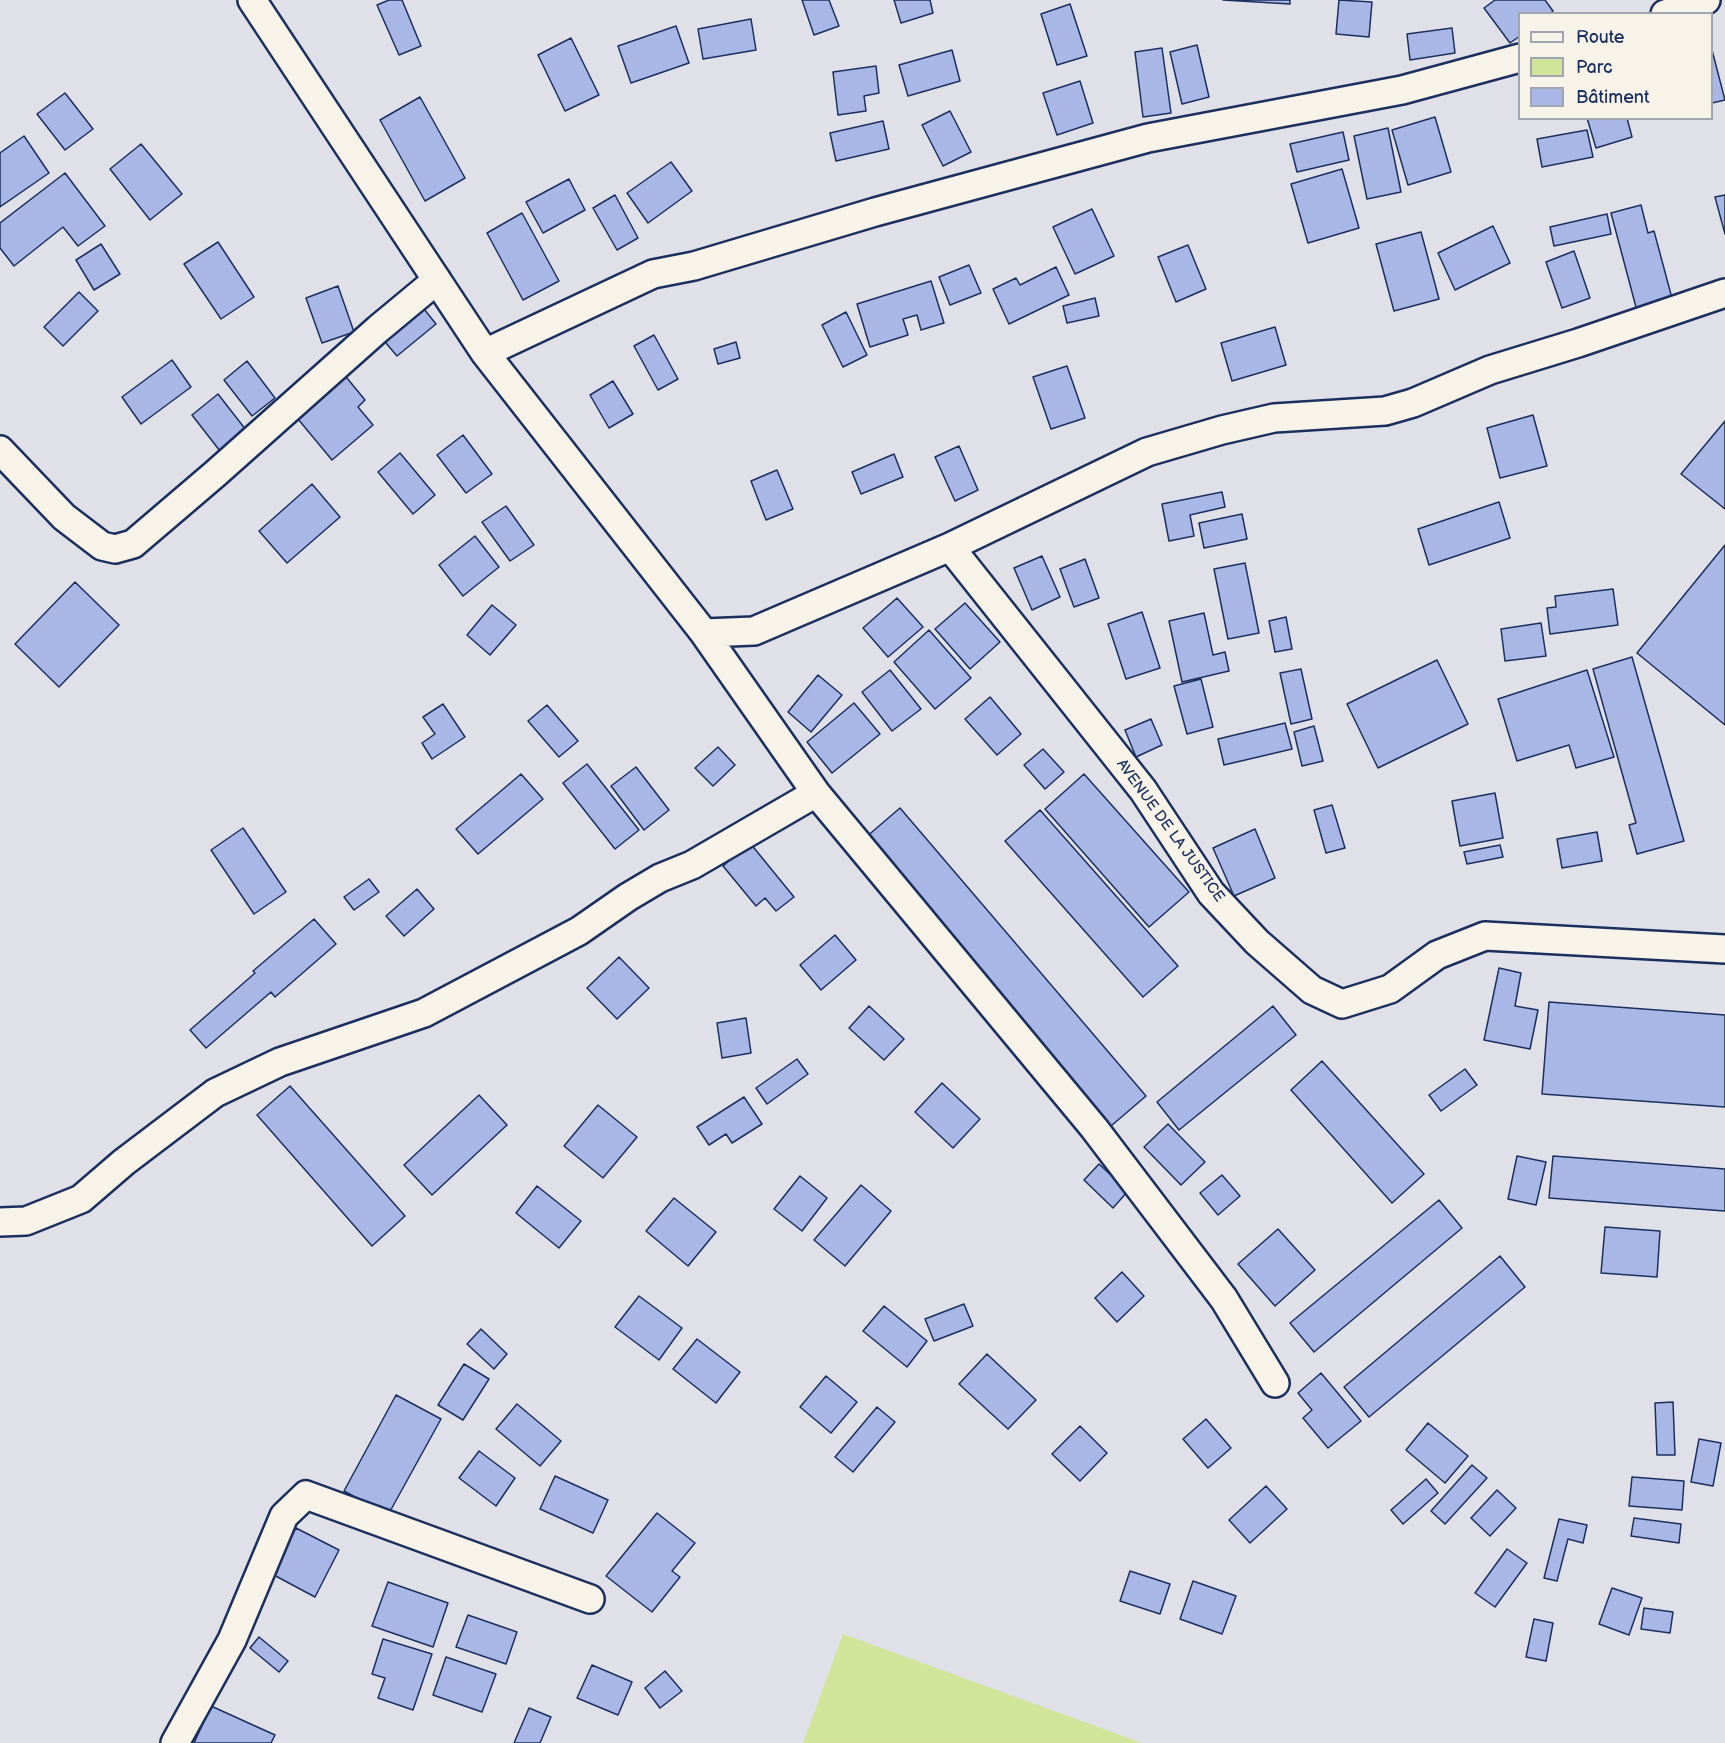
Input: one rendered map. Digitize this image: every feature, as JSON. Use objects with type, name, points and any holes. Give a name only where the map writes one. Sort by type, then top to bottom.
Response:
[{"type":"street","points":[[252,0],[485,353],[704,633],[816,793],[1094,1128],[1224,1299],[1275,1383]]},
{"type":"street","points":[[1671,12],[1706,0]]},
{"type":"street","points":[[485,353],[653,274],[694,266],[875,212],[1148,138],[1402,90],[1518,59]]},
{"type":"street","points":[[0,450],[64,517],[102,546],[115,549],[132,544],[437,280]]},
{"type":"street","points":[[704,633],[754,631],[950,547],[1147,452],[1222,429],[1274,418],[1385,411],[1413,403],[1490,370],[1578,343],[1725,292]]},
{"type":"street","name":"AVENUE DE LA JUSTICE","points":[[950,547],[1143,790],[1211,892],[1257,942],[1312,990],[1342,1004],[1390,989],[1437,955],[1485,936],[1725,949]]},
{"type":"street","points":[[725,665],[754,631]]},
{"type":"street","points":[[0,1222],[26,1221],[81,1199],[124,1162],[215,1093],[280,1062],[424,1013],[579,932],[628,897],[660,878],[692,865],[816,793]]},
{"type":"street","points":[[175,1743],[232,1640],[284,1516],[306,1495],[590,1599]]},
{"type":"green space","points":[[843,1634],[1142,1743],[803,1743]]},
{"type":"building","points":[[389,0],[402,0],[421,46],[399,55],[377,5]]},
{"type":"building","points":[[802,0],[829,0],[839,26],[814,35]]},
{"type":"building","points":[[894,0],[930,0],[933,13],[901,23]]},
{"type":"building","points":[[1223,0],[1290,0],[1290,4]]},
{"type":"building","points":[[1339,0],[1372,2],[1369,37],[1336,34]]},
{"type":"building","points":[[1495,0],[1545,0],[1553,11],[1518,12],[1518,37],[1510,43],[1484,8]]},
{"type":"building","points":[[1070,4],[1087,56],[1057,65],[1041,14]]},
{"type":"building","points":[[751,19],[756,50],[703,59],[698,29]]},
{"type":"building","points":[[676,26],[689,63],[631,83],[618,46]]},
{"type":"building","points":[[1452,28],[1455,53],[1410,60],[1407,34]]},
{"type":"building","points":[[571,38],[599,95],[565,111],[538,55]]},
{"type":"building","points":[[1197,45],[1209,97],[1182,104],[1170,52]]},
{"type":"building","points":[[1162,48],[1171,113],[1143,117],[1135,52]]},
{"type":"building","points":[[952,50],[960,81],[908,96],[899,65]]},
{"type":"building","points":[[1713,54],[1725,100],[1713,103]]},
{"type":"building","points":[[876,66],[879,93],[864,96],[866,111],[838,115],[833,72]]},
{"type":"building","points":[[1080,81],[1093,123],[1057,135],[1043,93]]},
{"type":"building","points":[[65,93],[93,129],[65,150],[37,114]]},
{"type":"building","points":[[420,97],[465,178],[425,201],[380,120]]},
{"type":"building","points":[[950,111],[971,152],[943,166],[922,125]]},
{"type":"building","points":[[1435,117],[1451,172],[1408,185],[1392,130]]},
{"type":"building","points":[[1588,120],[1628,120],[1632,137],[1596,148]]},
{"type":"building","points":[[883,121],[889,149],[836,161],[830,133]]},
{"type":"building","points":[[1388,128],[1401,192],[1367,199],[1354,136]]},
{"type":"building","points":[[1587,130],[1593,157],[1542,167],[1537,139]]},
{"type":"building","points":[[1343,132],[1349,160],[1297,172],[1290,144]]},
{"type":"building","points":[[24,136],[49,173],[0,207],[0,153]]},
{"type":"building","points":[[141,144],[182,194],[150,220],[110,169]]},
{"type":"building","points":[[671,162],[692,191],[648,223],[627,193]]},
{"type":"building","points":[[1342,169],[1359,228],[1308,243],[1291,184]]},
{"type":"building","points":[[65,173],[105,226],[78,246],[63,227],[14,266],[0,248],[0,223]]},
{"type":"building","points":[[569,179],[585,210],[543,233],[526,202]]},
{"type":"building","points":[[615,195],[638,238],[617,250],[593,208]]},
{"type":"building","points":[[1725,195],[1725,234],[1715,197]]},
{"type":"building","points":[[1641,205],[1648,233],[1654,231],[1673,302],[1637,311],[1611,213]]},
{"type":"building","points":[[1092,209],[1114,256],[1075,274],[1053,227]]},
{"type":"building","points":[[522,213],[559,281],[523,300],[487,233]]},
{"type":"building","points":[[1607,214],[1611,234],[1554,246],[1550,227]]},
{"type":"building","points":[[1493,226],[1510,263],[1455,290],[1438,253]]},
{"type":"building","points":[[1421,232],[1439,299],[1394,311],[1376,244]]},
{"type":"building","points":[[218,242],[254,297],[221,319],[184,264]]},
{"type":"building","points":[[101,244],[120,274],[94,290],[76,260]]},
{"type":"building","points":[[1188,245],[1206,289],[1176,302],[1158,257]]},
{"type":"building","points":[[1574,251],[1590,298],[1562,308],[1546,262]]},
{"type":"building","points":[[969,265],[981,293],[950,305],[939,277]]},
{"type":"building","points":[[1056,267],[1069,295],[1009,324],[993,289],[1016,278],[1020,285]]},
{"type":"building","points":[[931,281],[944,323],[921,330],[917,315],[903,319],[908,335],[870,347],[857,304]]},
{"type":"building","points":[[338,286],[354,332],[322,343],[306,298]]},
{"type":"building","points":[[79,292],[98,311],[63,346],[44,327]]},
{"type":"building","points":[[1095,298],[1099,316],[1067,323],[1063,306]]},
{"type":"building","points":[[420,304],[436,324],[397,356],[380,336]]},
{"type":"building","points":[[846,312],[867,355],[843,367],[822,325]]},
{"type":"building","points":[[1275,327],[1286,365],[1232,381],[1221,343]]},
{"type":"building","points":[[654,335],[678,379],[658,390],[634,346]]},
{"type":"building","points":[[736,342],[740,358],[718,364],[714,349]]},
{"type":"building","points":[[172,360],[191,387],[141,424],[122,397]]},
{"type":"building","points":[[247,361],[275,398],[252,416],[224,380]]},
{"type":"building","points":[[1067,366],[1085,418],[1051,429],[1033,377]]},
{"type":"building","points":[[342,372],[365,400],[358,407],[373,425],[332,460],[293,413]]},
{"type":"building","points":[[613,381],[633,414],[609,428],[590,395]]},
{"type":"building","points":[[218,394],[246,430],[220,451],[192,415]]},
{"type":"building","points":[[1533,415],[1547,466],[1500,478],[1487,428]]},
{"type":"building","points":[[1725,421],[1725,509],[1681,474]]},
{"type":"building","points":[[463,435],[492,474],[466,493],[437,455]]},
{"type":"building","points":[[959,446],[978,490],[955,501],[935,457]]},
{"type":"building","points":[[400,453],[435,495],[413,514],[378,472]]},
{"type":"building","points":[[894,454],[903,477],[861,494],[852,472]]},
{"type":"building","points":[[777,470],[793,509],[766,520],[751,481]]},
{"type":"building","points":[[312,484],[340,517],[287,563],[259,531]]},
{"type":"building","points":[[1222,492],[1225,507],[1190,515],[1194,536],[1169,541],[1162,504]]},
{"type":"building","points":[[1499,502],[1510,538],[1429,565],[1418,529]]},
{"type":"building","points":[[506,506],[534,545],[510,561],[482,522]]},
{"type":"building","points":[[1242,514],[1247,539],[1204,548],[1199,523]]},
{"type":"building","points":[[475,536],[499,567],[463,596],[439,565]]},
{"type":"building","points":[[1725,545],[1725,725],[1637,653]]},
{"type":"building","points":[[1042,556],[1060,597],[1032,610],[1014,568]]},
{"type":"building","points":[[1085,559],[1099,598],[1074,607],[1060,569]]},
{"type":"building","points":[[1245,563],[1259,633],[1228,639],[1214,569]]},
{"type":"building","points":[[75,582],[119,625],[59,687],[15,644]]},
{"type":"building","points":[[1613,589],[1618,625],[1550,634],[1547,608],[1556,607],[1555,596]]},
{"type":"building","points":[[897,598],[923,627],[888,657],[863,628]]},
{"type":"building","points":[[965,603],[1000,642],[970,669],[935,629]]},
{"type":"building","points":[[492,605],[516,625],[490,655],[467,635]]},
{"type":"building","points":[[1142,612],[1160,668],[1126,679],[1108,624]]},
{"type":"building","points":[[1204,613],[1213,655],[1225,652],[1229,671],[1182,682],[1169,621]]},
{"type":"building","points":[[1286,617],[1292,649],[1275,652],[1269,621]]},
{"type":"building","points":[[1541,623],[1546,656],[1505,661],[1501,629]]},
{"type":"building","points":[[929,630],[971,678],[935,709],[894,662]]},
{"type":"building","points":[[1632,657],[1684,841],[1637,854],[1629,825],[1636,823],[1593,669]]},
{"type":"building","points":[[1437,660],[1468,724],[1378,768],[1347,704]]},
{"type":"building","points":[[1301,669],[1312,719],[1291,724],[1280,673]]},
{"type":"building","points":[[890,670],[921,709],[892,731],[862,692]]},
{"type":"building","points":[[1587,670],[1614,757],[1576,768],[1569,745],[1517,761],[1498,699]]},
{"type":"building","points":[[818,675],[842,695],[811,732],[788,712]]},
{"type":"building","points":[[1201,679],[1213,727],[1187,734],[1174,686]]},
{"type":"building","points":[[990,697],[1021,734],[997,755],[965,719]]},
{"type":"building","points":[[854,703],[880,734],[832,773],[807,742]]},
{"type":"building","points":[[443,704],[465,737],[432,759],[422,743],[435,734],[423,717]]},
{"type":"building","points":[[547,705],[578,741],[559,757],[528,721]]},
{"type":"building","points":[[1151,719],[1162,745],[1136,757],[1125,730]]},
{"type":"building","points":[[1285,723],[1292,749],[1224,765],[1218,739]]},
{"type":"building","points":[[1314,726],[1323,761],[1302,766],[1294,732]]},
{"type":"building","points":[[718,747],[735,765],[713,786],[695,768]]},
{"type":"building","points":[[1043,749],[1064,772],[1045,789],[1024,765]]},
{"type":"building","points":[[587,764],[639,830],[615,849],[563,783]]},
{"type":"building","points":[[636,767],[669,810],[644,830],[611,786]]},
{"type":"building","points":[[521,774],[543,799],[478,854],[456,829]]},
{"type":"building","points":[[1084,774],[1189,892],[1149,927],[1045,809]]},
{"type":"building","points":[[1495,793],[1503,838],[1460,846],[1452,801]]},
{"type":"building","points":[[1332,805],[1345,848],[1326,853],[1314,810]]},
{"type":"building","points":[[900,808],[1146,1096],[1111,1126],[865,838]]},
{"type":"building","points":[[1040,810],[1178,966],[1143,997],[1005,841]]},
{"type":"building","points":[[243,828],[286,892],[254,914],[211,850]]},
{"type":"building","points":[[1255,829],[1275,878],[1234,896],[1213,848]]},
{"type":"building","points":[[1597,832],[1602,861],[1562,868],[1557,839]]},
{"type":"building","points":[[750,843],[794,897],[776,911],[765,898],[756,906],[723,866]]},
{"type":"building","points":[[1500,845],[1503,857],[1467,864],[1464,852]]},
{"type":"building","points":[[369,879],[379,892],[354,910],[344,897]]},
{"type":"building","points":[[417,889],[434,909],[404,936],[386,916]]},
{"type":"building","points":[[314,919],[336,944],[275,997],[271,992],[206,1048],[190,1030],[255,973],[253,971]]},
{"type":"building","points":[[835,935],[856,960],[821,990],[800,965]]},
{"type":"building","points":[[619,957],[649,988],[617,1019],[587,988]]},
{"type":"building","points":[[1499,968],[1521,973],[1515,1006],[1538,1010],[1530,1049],[1484,1040]]},
{"type":"building","points":[[1549,1002],[1725,1015],[1725,1107],[1542,1094]]},
{"type":"building","points":[[869,1006],[904,1039],[884,1060],[849,1028]]},
{"type":"building","points":[[1273,1006],[1296,1035],[1179,1130],[1157,1102]]},
{"type":"building","points":[[746,1018],[751,1053],[722,1058],[717,1023]]},
{"type":"building","points":[[797,1059],[808,1074],[767,1104],[756,1088]]},
{"type":"building","points":[[1322,1061],[1424,1174],[1392,1203],[1291,1090]]},
{"type":"building","points":[[1465,1069],[1477,1085],[1441,1111],[1429,1095]]},
{"type":"building","points":[[942,1083],[980,1119],[953,1148],[915,1112]]},
{"type":"building","points":[[290,1086],[405,1216],[372,1246],[257,1115]]},
{"type":"building","points":[[479,1095],[507,1125],[432,1195],[404,1165]]},
{"type":"building","points":[[744,1097],[762,1124],[732,1143],[726,1134],[709,1145],[697,1127]]},
{"type":"building","points":[[598,1105],[637,1137],[603,1178],[564,1146]]},
{"type":"building","points":[[1168,1124],[1205,1162],[1181,1185],[1144,1147]]},
{"type":"building","points":[[1517,1156],[1546,1162],[1536,1205],[1508,1199]]},
{"type":"building","points":[[1553,1156],[1725,1169],[1725,1211],[1549,1198]]},
{"type":"building","points":[[1099,1164],[1128,1191],[1113,1208],[1084,1180]]},
{"type":"building","points":[[1222,1175],[1240,1196],[1218,1215],[1200,1193]]},
{"type":"building","points":[[800,1176],[827,1198],[802,1231],[774,1209]]},
{"type":"building","points":[[861,1185],[891,1211],[845,1266],[814,1240]]},
{"type":"building","points":[[537,1186],[581,1221],[559,1248],[516,1213]]},
{"type":"building","points":[[674,1198],[716,1232],[688,1266],[646,1231]]},
{"type":"building","points":[[1439,1200],[1462,1228],[1314,1352],[1290,1323]]},
{"type":"building","points":[[1605,1227],[1660,1231],[1657,1277],[1601,1273]]},
{"type":"building","points":[[1278,1229],[1315,1270],[1275,1306],[1238,1264]]},
{"type":"building","points":[[1500,1256],[1525,1287],[1369,1417],[1344,1387]]},
{"type":"building","points":[[1122,1272],[1144,1296],[1117,1322],[1095,1298]]},
{"type":"building","points":[[639,1296],[682,1328],[659,1360],[615,1327]]},
{"type":"building","points":[[964,1304],[973,1326],[934,1341],[925,1319]]},
{"type":"building","points":[[884,1306],[927,1341],[907,1367],[863,1331]]},
{"type":"building","points":[[481,1329],[507,1354],[494,1369],[467,1344]]},
{"type":"building","points":[[697,1339],[740,1372],[716,1403],[673,1369]]},
{"type":"building","points":[[987,1354],[1036,1400],[1008,1429],[959,1384]]},
{"type":"building","points":[[464,1364],[489,1379],[463,1420],[438,1405]]},
{"type":"building","points":[[1321,1373],[1361,1421],[1328,1448],[1303,1418],[1312,1410],[1298,1393]]},
{"type":"building","points":[[826,1376],[857,1402],[831,1433],[800,1407]]},
{"type":"building","points":[[396,1395],[441,1419],[388,1515],[344,1491]]},
{"type":"building","points":[[1673,1402],[1675,1455],[1657,1455],[1655,1403]]},
{"type":"building","points":[[517,1404],[561,1441],[540,1466],[496,1429]]},
{"type":"building","points":[[877,1407],[895,1422],[853,1472],[835,1457]]},
{"type":"building","points":[[1206,1419],[1231,1448],[1208,1468],[1183,1439]]},
{"type":"building","points":[[1428,1423],[1468,1456],[1445,1483],[1406,1450]]},
{"type":"building","points":[[1080,1426],[1107,1453],[1080,1481],[1052,1454]]},
{"type":"building","points":[[1699,1439],[1721,1443],[1713,1486],[1691,1482]]},
{"type":"building","points":[[479,1451],[515,1478],[496,1506],[459,1478]]},
{"type":"building","points":[[1472,1465],[1487,1478],[1445,1524],[1431,1511]]},
{"type":"building","points":[[555,1476],[608,1500],[593,1533],[540,1509]]},
{"type":"building","points":[[1632,1477],[1684,1481],[1682,1510],[1629,1506]]},
{"type":"building","points":[[1426,1479],[1438,1493],[1403,1524],[1391,1510]]},
{"type":"building","points":[[1266,1486],[1287,1509],[1250,1543],[1229,1520]]},
{"type":"building","points":[[1497,1490],[1516,1508],[1490,1536],[1471,1518]]},
{"type":"building","points":[[657,1513],[695,1543],[672,1571],[680,1577],[652,1612],[606,1576]]},
{"type":"building","points":[[1634,1518],[1681,1524],[1679,1543],[1631,1536]]},
{"type":"building","points":[[1559,1519],[1587,1525],[1583,1543],[1568,1539],[1557,1581],[1544,1578]]},
{"type":"building","points":[[296,1528],[339,1550],[315,1597],[272,1574]]},
{"type":"building","points":[[1507,1549],[1527,1563],[1495,1607],[1475,1593]]},
{"type":"building","points":[[1130,1571],[1170,1584],[1160,1614],[1120,1601]]},
{"type":"building","points":[[1193,1581],[1236,1596],[1222,1634],[1180,1619]]},
{"type":"building","points":[[388,1582],[448,1603],[433,1647],[372,1626]]},
{"type":"building","points":[[1612,1588],[1642,1598],[1629,1635],[1599,1624]]},
{"type":"building","points":[[1644,1608],[1673,1612],[1670,1633],[1641,1629]]},
{"type":"building","points":[[468,1615],[517,1632],[506,1664],[456,1647]]},
{"type":"building","points":[[1534,1619],[1553,1623],[1546,1661],[1526,1657]]},
{"type":"building","points":[[259,1637],[288,1661],[279,1672],[250,1648]]},
{"type":"building","points":[[383,1639],[432,1654],[413,1710],[378,1698],[385,1678],[372,1674]]},
{"type":"building","points":[[446,1657],[496,1674],[482,1712],[433,1695]]},
{"type":"building","points":[[592,1665],[632,1682],[618,1715],[577,1698]]},
{"type":"building","points":[[665,1671],[682,1691],[660,1708],[645,1688]]},
{"type":"building","points":[[211,1706],[275,1735],[271,1743],[194,1743]]},
{"type":"building","points":[[529,1708],[551,1717],[540,1743],[514,1743]]}]
